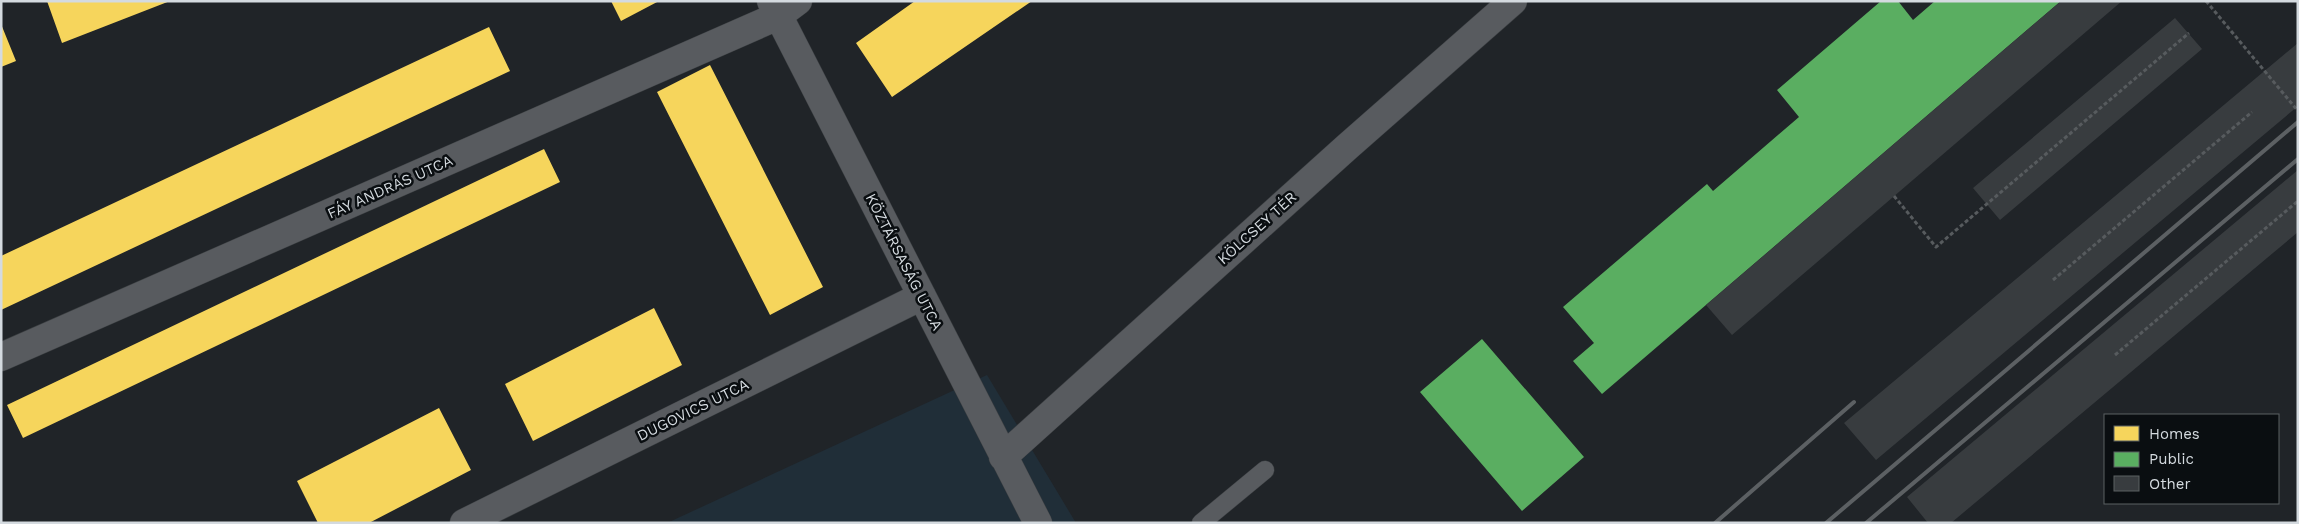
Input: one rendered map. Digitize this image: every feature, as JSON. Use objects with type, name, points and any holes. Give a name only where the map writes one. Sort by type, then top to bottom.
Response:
[{"type":"street","name":"KÖLCSEY TÉR","points":[[1003,457],[1347,147],[1513,1]]},
{"type":"street","name":"KÖZTÁRSASÁG UTCA","points":[[782,6],[922,296],[1038,523]]},
{"type":"street","name":"FÁY ANDRÁS UTCA","points":[[1,357],[782,6]]},
{"type":"street","name":"DUGOVICS UTCA","points":[[464,523],[922,296]]},
{"type":"lane","points":[[1201,523],[1265,470]]},
{"type":"path","points":[[2206,1],[2298,111]]},
{"type":"path","points":[[1894,196],[1936,247],[2189,33]]},
{"type":"path","points":[[2052,280],[2252,112]]},
{"type":"path","points":[[2115,355],[2298,201]]},
{"type":"shaded area","points":[[987,375],[1076,523],[667,523]]},
{"type":"building: Homes","points":[[47,1],[170,1],[62,43]]},
{"type":"building: Homes","points":[[611,1],[659,1],[621,21]]},
{"type":"building: Homes","points":[[915,1],[1032,1],[892,97],[856,43]]},
{"type":"building: Homes","points":[[1,24],[16,61],[1,67]]},
{"type":"building: Homes","points":[[489,27],[510,71],[1,310],[1,256]]},
{"type":"building: Homes","points":[[710,65],[823,287],[770,315],[657,92]]},
{"type":"building: Homes","points":[[544,149],[560,182],[23,438],[7,405]]},
{"type":"building: Homes","points":[[654,308],[682,365],[533,441],[505,384]]},
{"type":"building: Homes","points":[[439,408],[471,470],[369,523],[318,523],[297,481]]},
{"type":"building: Public","points":[[1881,1],[1898,1],[1913,20],[1935,1],[2061,1],[1602,394],[1573,361],[1594,343],[1563,307],[1707,184],[1713,191],[1799,117],[1777,90]]},
{"type":"building: Public","points":[[1482,339],[1584,457],[1522,511],[1420,392]]},
{"type":"building: Other","points":[[2061,1],[2122,1],[1732,335],[1706,305]]},
{"type":"building: Other","points":[[2175,18],[2202,49],[2000,220],[1973,188]]},
{"type":"building: Other","points":[[2298,43],[2298,106],[1876,460],[1844,423]]},
{"type":"building: Other","points":[[2298,170],[2298,232],[1951,523],[1928,523],[1907,497]]},
{"type":"railway","points":[[1826,523],[2298,122]]},
{"type":"railway","points":[[1866,523],[2298,159]]},
{"type":"railway","points":[[1715,523],[1854,402]]}]
